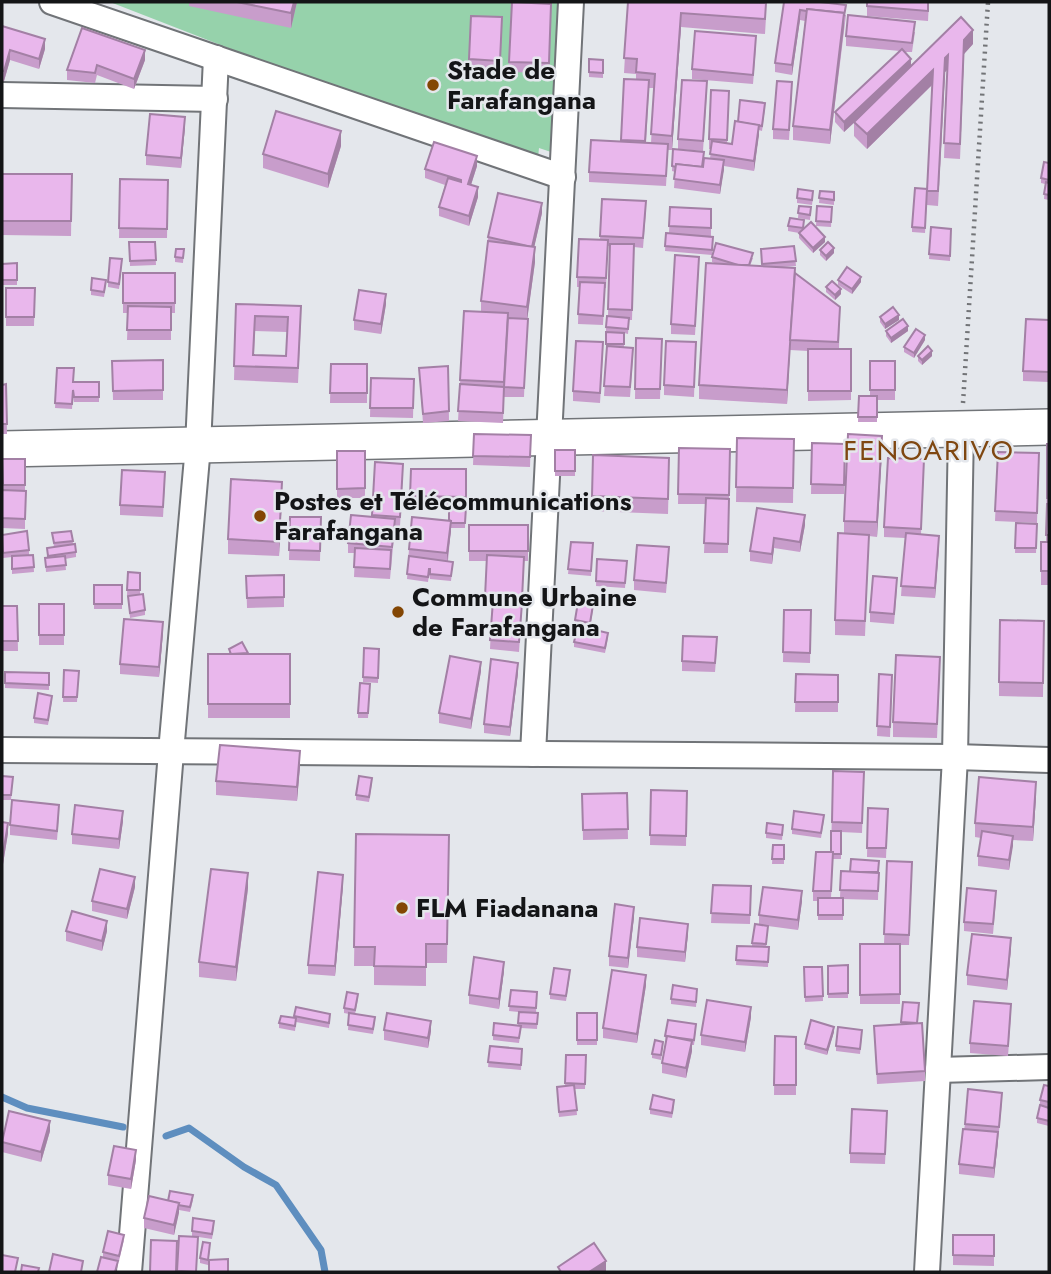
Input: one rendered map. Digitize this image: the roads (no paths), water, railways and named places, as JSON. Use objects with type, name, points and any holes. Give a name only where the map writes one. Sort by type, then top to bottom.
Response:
[{"type":"street","points":[[52,2],[562,177]]},
{"type":"street","points":[[533,754],[571,2]]},
{"type":"street","points":[[129,1272],[198,446],[216,58]]},
{"type":"street","points":[[2,95],[215,99]]},
{"type":"street","points":[[2,449],[1049,427]]},
{"type":"street","points":[[927,1272],[955,757],[961,429]]},
{"type":"street","points":[[2,750],[955,757],[1049,760]]},
{"type":"street","points":[[938,1070],[1049,1067]]},
{"type":"waterway","points":[[2,1097],[27,1108],[123,1127]]},
{"type":"waterway","points":[[166,1136],[189,1128],[244,1167],[276,1185],[321,1250],[325,1272]]},
{"type":"place","name":"Stade de Farafangana","points":[[433,85]]},
{"type":"place","name":"Postes et Télécommunications Farafangana","points":[[260,516]]},
{"type":"place","name":"Commune Urbaine de Farafangana","points":[[398,612]]},
{"type":"place","name":"FLM Fiadanana","points":[[402,908]]},
{"type":"district","name":"FENOARIVO","points":[[929,450]]}]
